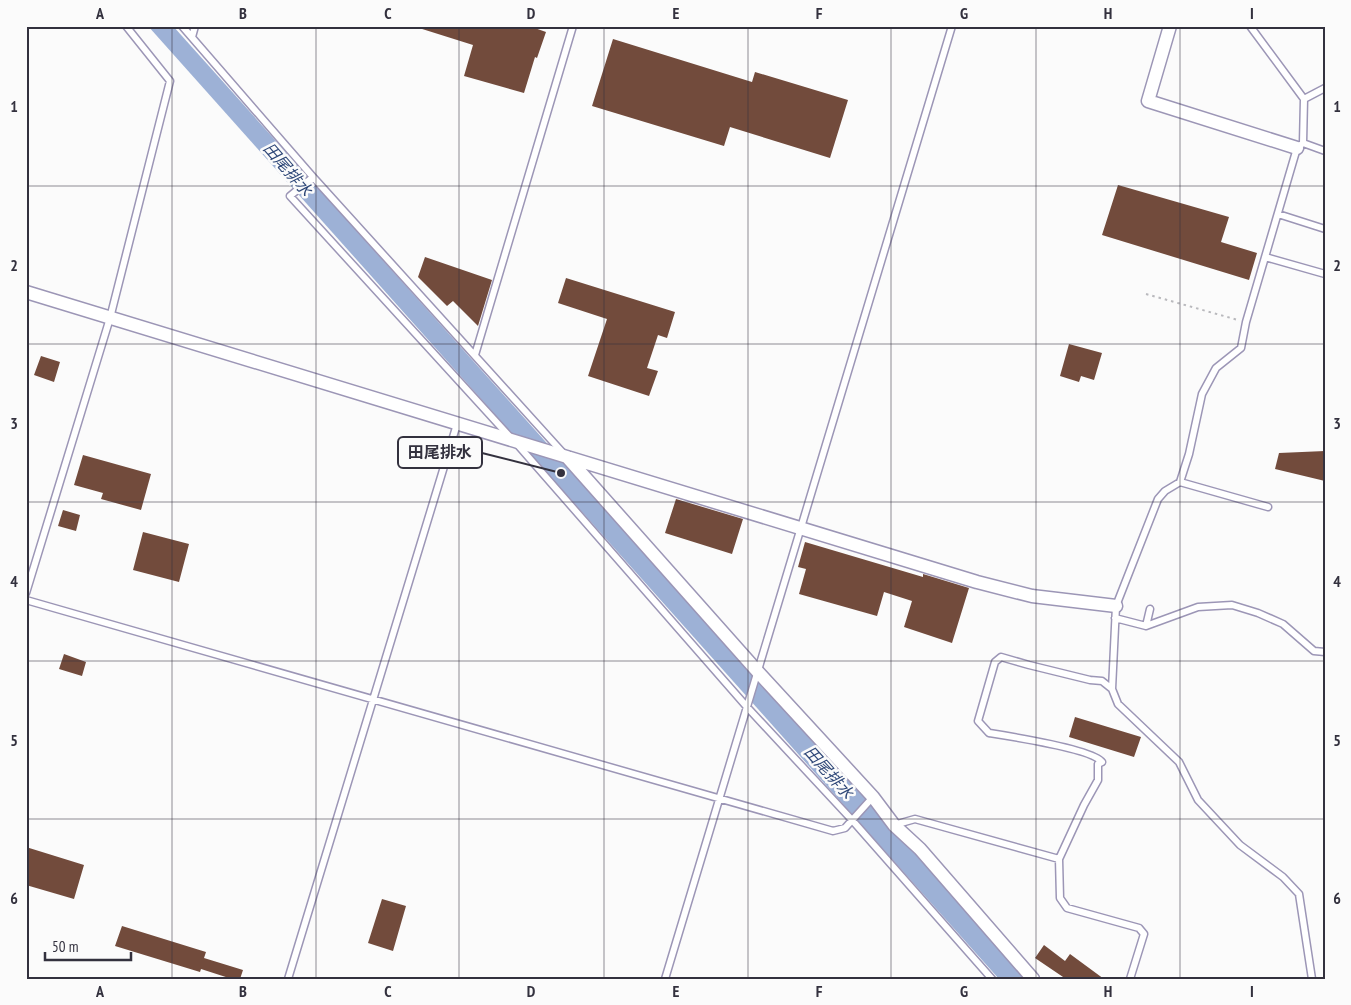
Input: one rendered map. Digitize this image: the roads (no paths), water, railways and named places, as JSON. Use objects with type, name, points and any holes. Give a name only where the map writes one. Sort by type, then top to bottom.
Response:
[{"type":"street","points":[[1170,26],[1148,101],[1300,146]]},
{"type":"street","points":[[26,292],[978,582],[1032,596],[1115,612]]},
{"type":"street","points":[[566,456],[870,800],[920,849],[1034,979]]},
{"type":"lane","points":[[26,593],[110,318],[170,81],[126,26]]},
{"type":"lane","points":[[182,26],[203,53],[313,177],[566,456]]},
{"type":"lane","points":[[192,37],[195,26]]},
{"type":"lane","points":[[475,355],[573,26]]},
{"type":"lane","points":[[665,979],[952,26]]},
{"type":"lane","points":[[1250,26],[1304,99],[1300,146],[1265,257],[1240,348],[1216,368],[1202,394],[1189,454],[1180,482],[1165,491],[1158,499],[1115,612],[1112,689],[1118,704],[1179,762],[1198,800],[1240,845],[1283,877],[1299,894],[1312,979]]},
{"type":"lane","points":[[1304,99],[1325,88]]},
{"type":"lane","points":[[1300,146],[1325,151]]},
{"type":"lane","points":[[313,177],[290,196],[513,440],[747,707],[852,820],[992,979]]},
{"type":"lane","points":[[1278,214],[1325,229]]},
{"type":"lane","points":[[1265,257],[1325,274]]},
{"type":"lane","points":[[288,979],[457,424]]},
{"type":"lane","points":[[1180,482],[1268,507]]},
{"type":"lane","points":[[26,600],[833,831],[845,828],[870,800]]},
{"type":"lane","points":[[1115,612],[1146,626],[1198,606],[1232,605],[1258,613],[1283,624],[1314,651],[1325,652]]},
{"type":"lane","points":[[1146,626],[1150,609]]},
{"type":"lane","points":[[1112,689],[1102,681],[1001,657],[996,662],[978,720],[989,732],[1082,752],[1099,758],[1102,762],[1098,764],[1098,780],[1059,859],[1060,898],[1067,908],[1139,928],[1144,934],[1130,979]]},
{"type":"lane","points":[[894,825],[915,820],[1059,859]]},
{"type":"water","points":[[148,26],[173,26],[1027,979],[999,979]]},
{"type":"place","name":"田尾排水","points":[[561,473]]}]
